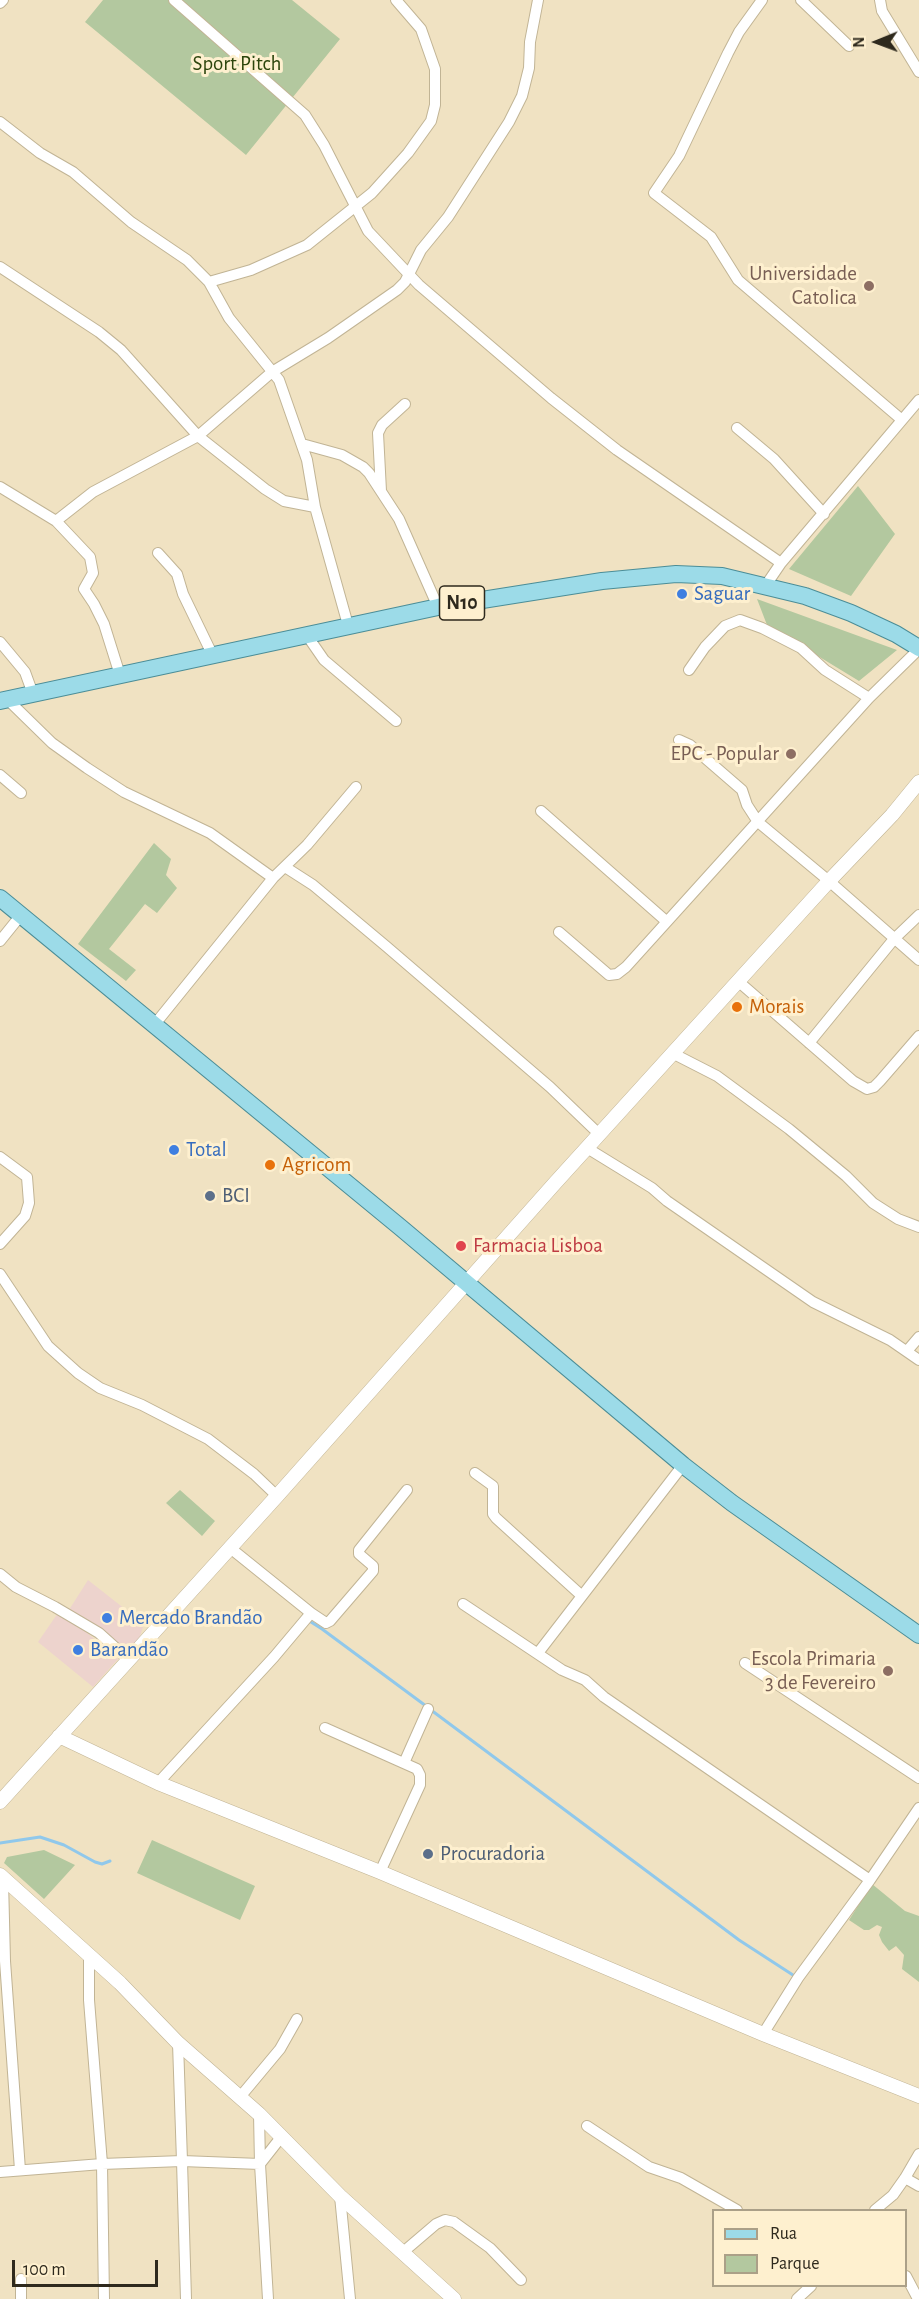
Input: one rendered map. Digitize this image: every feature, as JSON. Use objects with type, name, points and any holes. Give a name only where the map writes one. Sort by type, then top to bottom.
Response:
[{"type":"main road","name":"N10","points":[[4,700],[438,607],[602,581],[676,574],[722,576],[805,596],[851,613],[896,634],[919,648]]},
{"type":"main road","points":[[0,898],[467,1283],[683,1465],[741,1510],[919,1635]]},
{"type":"street","points":[[174,0],[305,115],[324,145],[368,231],[419,285],[551,398],[617,450],[781,563]]},
{"type":"street","points":[[209,282],[251,270],[307,245],[372,193],[408,153],[430,122],[434,112],[435,69],[421,29],[396,0]]},
{"type":"street","points":[[56,520],[93,492],[198,436],[272,372],[308,351],[397,290],[409,274],[421,250],[448,217],[516,111],[528,75],[530,42],[538,0]]},
{"type":"street","points":[[762,0],[739,32],[698,115],[686,145],[654,193],[711,237],[738,280],[902,420]]},
{"type":"street","points":[[801,0],[849,46]]},
{"type":"street","points":[[880,0],[886,18],[919,72]]},
{"type":"street","points":[[0,122],[40,153],[73,172],[131,222],[186,260],[209,282],[229,318],[279,380],[307,460],[315,507],[348,625]]},
{"type":"street","points":[[0,267],[99,332],[120,350],[198,436],[276,497],[284,501],[315,507]]},
{"type":"street","points":[[766,585],[781,563],[919,400]]},
{"type":"street","points":[[381,491],[378,433],[382,425],[405,404]]},
{"type":"street","points":[[737,428],[774,459],[824,514]]},
{"type":"street","points":[[302,444],[342,455],[363,467],[399,519],[438,607]]},
{"type":"street","points":[[0,487],[56,520],[87,553],[92,562],[92,578],[84,589],[104,624],[120,675]]},
{"type":"street","points":[[158,553],[177,574],[183,594],[213,656]]},
{"type":"street","points":[[689,670],[705,647],[725,626],[740,620],[782,637],[801,648],[825,670],[869,698]]},
{"type":"street","points":[[306,634],[324,660],[396,721]]},
{"type":"street","points":[[0,642],[25,672],[33,694]]},
{"type":"street","points":[[559,932],[604,971],[613,975],[626,967],[869,698],[919,648]]},
{"type":"street","points":[[4,700],[52,743],[87,768],[124,792],[210,833],[273,878]]},
{"type":"street","points":[[679,740],[690,745],[742,790],[747,805],[758,822],[919,960]]},
{"type":"street","points":[[0,775],[21,793]]},
{"type":"street","points":[[0,1802],[277,1496],[599,1134],[892,815],[919,782]]},
{"type":"street","points":[[155,1024],[273,878],[356,787]]},
{"type":"street","points":[[541,811],[666,921]]},
{"type":"street","points":[[285,867],[313,885],[387,947],[550,1087],[599,1134]]},
{"type":"street","points":[[0,941],[21,915]]},
{"type":"street","points":[[809,1043],[894,939],[919,915]]},
{"type":"street","points":[[739,982],[853,1081],[867,1089],[874,1087],[880,1081],[919,1036]]},
{"type":"street","points":[[674,1054],[717,1076],[781,1122],[846,1176],[873,1203],[898,1219],[919,1227]]},
{"type":"street","points":[[588,1148],[652,1188],[667,1201],[813,1302],[907,1351],[919,1360]]},
{"type":"street","points":[[0,1157],[27,1177],[29,1203],[25,1216],[0,1244]]},
{"type":"street","points":[[0,1274],[48,1346],[78,1373],[100,1388],[142,1405],[208,1439],[254,1474],[277,1496]]},
{"type":"street","points":[[907,1351],[919,1337]]},
{"type":"street","points":[[538,1653],[683,1465]]},
{"type":"street","points":[[475,1473],[493,1486],[493,1514],[496,1518],[582,1596]]},
{"type":"street","points":[[229,1547],[311,1613],[328,1623],[373,1571],[373,1566],[359,1554],[359,1550],[407,1490]]},
{"type":"street","points":[[0,1574],[16,1587],[99,1633],[129,1660]]},
{"type":"street","points":[[463,1604],[562,1670],[585,1680],[604,1696],[870,1880]]},
{"type":"street","points":[[158,1783],[274,1657],[311,1613]]},
{"type":"street","points":[[745,1663],[919,1778]]},
{"type":"street","points":[[404,1763],[428,1709]]},
{"type":"street","points":[[325,1728],[417,1769],[420,1775],[420,1785],[380,1872]]},
{"type":"street","points":[[59,1736],[158,1783],[380,1872],[763,2034],[919,2096]]},
{"type":"street","points":[[763,2034],[798,1978],[870,1880],[919,1808]]},
{"type":"street","points":[[2,1878],[120,1983],[178,2043],[259,2114],[441,2294],[454,2299]]},
{"type":"street","points":[[2,1878],[5,1961],[20,2170]]},
{"type":"street","points":[[88,1956],[89,2000],[102,2164],[104,2299]]},
{"type":"street","points":[[240,2097],[280,2049],[297,2019]]},
{"type":"street","points":[[178,2043],[186,2299]]},
{"type":"street","points":[[259,2114],[268,2299]]},
{"type":"street","points":[[587,2126],[649,2167],[681,2178],[734,2209]]},
{"type":"street","points":[[260,2164],[282,2136]]},
{"type":"street","points":[[877,2209],[893,2195],[919,2154]]},
{"type":"street","points":[[0,2172],[102,2164],[182,2162],[260,2164]]},
{"type":"street","points":[[905,2178],[919,2186]]},
{"type":"street","points":[[340,2196],[350,2299]]},
{"type":"street","points":[[402,2253],[436,2224],[445,2220],[454,2222],[490,2248],[522,2280]]},
{"type":"street","points":[[907,2278],[918,2299]]},
{"type":"street","points":[[21,2279],[21,2299]]},
{"type":"street","points":[[797,2299],[810,2287]]},
{"type":"shaded area","name":"Mercado Brandão","points":[[88,1580],[144,1624],[134,1654],[67,1613]]},
{"type":"shaded area","name":"Barandão","points":[[60,1610],[118,1659],[93,1687],[38,1642]]},
{"type":"green space","name":"Sport Pitch","points":[[103,0],[292,0],[340,39],[246,155],[85,22]]},
{"type":"green space","points":[[858,486],[895,534],[851,596],[789,569]]},
{"type":"green space","points":[[757,599],[897,650],[859,681],[767,625]]},
{"type":"green space","points":[[154,843],[171,859],[166,875],[177,888],[157,913],[145,904],[109,949],[136,970],[126,981],[78,944]]},
{"type":"green space","points":[[180,1490],[215,1521],[202,1536],[166,1503]]},
{"type":"green space","points":[[152,1840],[255,1886],[240,1920],[137,1873]]},
{"type":"green space","points":[[44,1850],[75,1865],[44,1899],[4,1863],[7,1857]]},
{"type":"green space","points":[[872,1884],[905,1911],[919,1916],[919,1982],[902,1969],[904,1955],[896,1946],[889,1951],[882,1942],[879,1935],[882,1927],[877,1925],[864,1930],[849,1920]]},
{"type":"waterway","points":[[307,1621],[322,1629],[426,1706]]},
{"type":"waterway","points":[[431,1710],[739,1940],[796,1977]]},
{"type":"waterway","points":[[0,1843],[40,1837],[64,1845],[95,1862],[102,1864],[110,1861]]},
{"type":"place","name":"Universidade Catolica","points":[[869,286]]},
{"type":"place","name":"Saguar","points":[[682,594]]},
{"type":"place","name":"EPC - Popular","points":[[791,754]]},
{"type":"place","name":"Morais","points":[[737,1007]]},
{"type":"place","name":"Total","points":[[174,1150]]},
{"type":"place","name":"Agricom","points":[[270,1165]]},
{"type":"place","name":"BCI","points":[[210,1196]]},
{"type":"place","name":"Farmacia Lisboa","points":[[461,1246]]},
{"type":"place","name":"Mercado Brandão","points":[[107,1618]]},
{"type":"place","name":"Barandão","points":[[78,1650]]},
{"type":"place","name":"Escola Primaria 3 de Fevereiro","points":[[888,1671]]},
{"type":"place","name":"Procuradoria","points":[[428,1854]]}]
